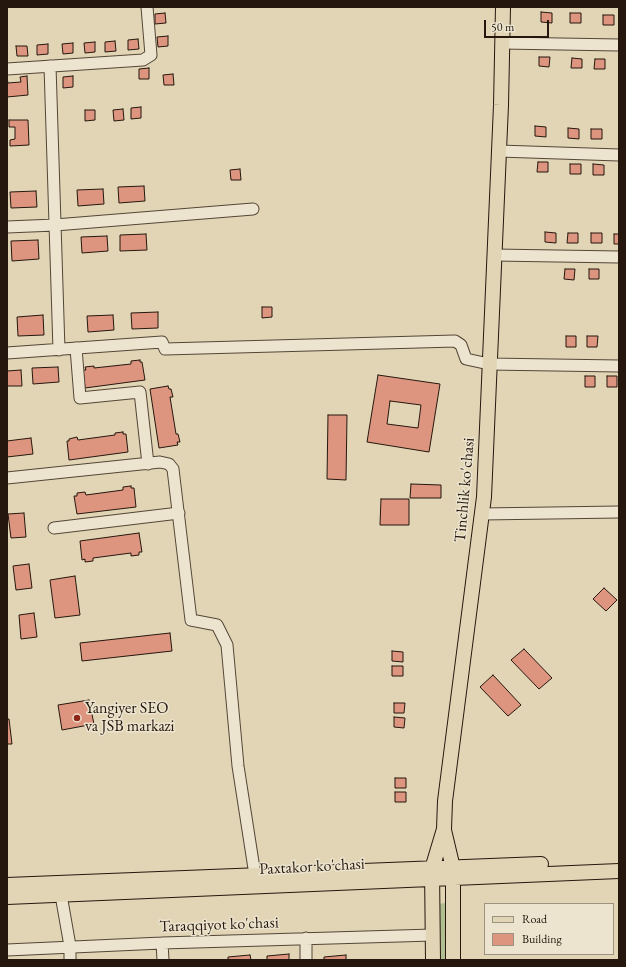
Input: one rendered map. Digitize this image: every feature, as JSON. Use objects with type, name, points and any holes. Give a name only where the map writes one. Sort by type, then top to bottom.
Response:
[{"type":"main road","name":"Tinchlik ko'chasi","points":[[433,960],[432,874],[444,829],[446,793],[484,498],[499,151],[503,7]]},
{"type":"main road","name":"Tinchlik ko'chasi","points":[[444,829],[453,873],[453,960]]},
{"type":"main road","name":"Paxtakor ko'chasi","points":[[7,897],[453,873],[619,861]]},
{"type":"main road","name":"Paxtakor ko'chasi","points":[[453,873],[619,870]]},
{"type":"main road","name":"Paxtakor ko'chasi","points":[[7,885],[255,875],[432,874]]},
{"type":"street","points":[[7,69],[143,60],[151,55],[146,7]]},
{"type":"street","points":[[502,43],[619,45]]},
{"type":"street","points":[[50,66],[59,350]]},
{"type":"street","points":[[499,151],[619,155]]},
{"type":"street","points":[[7,227],[55,225],[253,210]]},
{"type":"street","points":[[494,255],[619,257]]},
{"type":"street","points":[[7,353],[162,342],[165,349],[456,341],[461,345],[466,359],[489,364],[619,366]]},
{"type":"street","points":[[76,348],[80,398],[140,392],[148,464]]},
{"type":"street","points":[[7,478],[160,462],[169,464],[173,469],[191,620],[217,625],[227,645],[238,766],[255,875]]},
{"type":"street","points":[[482,514],[619,512]]},
{"type":"street","points":[[54,528],[179,513]]},
{"type":"street","points":[[61,895],[70,946],[70,960]]},
{"type":"street","name":"Taraqqiyot ko'chasi","points":[[7,950],[70,946],[433,935]]},
{"type":"street","points":[[306,938],[306,960]]},
{"type":"street","points":[[162,943],[163,960]]},
{"type":"green space","points":[[445,903],[447,960],[441,960],[439,904]]},
{"type":"building","points":[[541,12],[552,13],[552,23],[541,22]]},
{"type":"building","points":[[165,13],[166,23],[155,24],[155,14]]},
{"type":"building","points":[[570,13],[581,13],[581,23],[570,23]]},
{"type":"building","points":[[603,15],[614,15],[614,25],[603,25]]},
{"type":"building","points":[[168,36],[168,46],[158,47],[157,37]]},
{"type":"building","points":[[138,39],[139,49],[128,50],[128,40]]},
{"type":"building","points":[[115,41],[116,51],[105,52],[105,42]]},
{"type":"building","points":[[95,42],[95,52],[85,53],[84,43]]},
{"type":"building","points":[[73,43],[73,53],[63,54],[62,44]]},
{"type":"building","points":[[48,44],[48,54],[37,55],[37,45]]},
{"type":"building","points":[[16,46],[27,46],[28,56],[17,56]]},
{"type":"building","points":[[539,57],[550,57],[549,67],[539,66]]},
{"type":"building","points":[[572,58],[582,59],[582,68],[571,68]]},
{"type":"building","points":[[595,59],[605,59],[605,69],[594,69]]},
{"type":"building","points":[[149,68],[149,79],[139,79],[139,69]]},
{"type":"building","points":[[173,74],[174,85],[164,85],[163,75]]},
{"type":"building","points":[[27,76],[28,95],[7,97],[7,78],[8,83],[21,82],[20,77]]},
{"type":"building","points":[[73,76],[73,87],[63,88],[63,77]]},
{"type":"building","points":[[141,107],[141,118],[131,119],[131,108]]},
{"type":"building","points":[[123,109],[124,120],[114,121],[113,110]]},
{"type":"building","points":[[85,110],[95,110],[95,120],[85,121]]},
{"type":"building","points":[[9,120],[28,120],[29,145],[10,146],[10,140],[15,139],[15,127],[9,127]]},
{"type":"building","points":[[535,126],[546,127],[546,137],[535,136]]},
{"type":"building","points":[[568,128],[579,129],[579,139],[568,138]]},
{"type":"building","points":[[591,129],[602,129],[602,139],[591,139]]},
{"type":"building","points":[[538,162],[548,162],[548,172],[537,172]]},
{"type":"building","points":[[570,164],[581,164],[581,174],[570,174]]},
{"type":"building","points":[[593,164],[604,165],[604,175],[593,175]]},
{"type":"building","points":[[240,169],[241,180],[231,180],[230,170]]},
{"type":"building","points":[[144,186],[145,201],[119,203],[118,187]]},
{"type":"building","points":[[103,189],[104,204],[78,206],[77,190]]},
{"type":"building","points":[[36,191],[37,207],[11,208],[10,192]]},
{"type":"building","points":[[545,232],[556,233],[556,243],[545,242]]},
{"type":"building","points":[[568,233],[578,233],[578,243],[567,243]]},
{"type":"building","points":[[591,233],[602,233],[602,243],[591,243]]},
{"type":"building","points":[[146,234],[147,250],[120,251],[120,235]]},
{"type":"building","points":[[614,234],[619,234],[619,244],[614,244]]},
{"type":"building","points":[[107,236],[108,251],[82,253],[81,237]]},
{"type":"building","points":[[38,240],[39,259],[12,261],[11,241]]},
{"type":"building","points":[[565,269],[575,269],[574,280],[564,279]]},
{"type":"building","points":[[589,269],[599,269],[599,279],[589,279]]},
{"type":"building","points":[[262,307],[272,307],[272,317],[262,318]]},
{"type":"building","points":[[158,312],[158,328],[132,329],[131,313]]},
{"type":"building","points":[[43,315],[44,335],[18,336],[17,317]]},
{"type":"building","points":[[113,315],[114,330],[88,332],[87,316]]},
{"type":"building","points":[[566,336],[576,336],[576,347],[566,347]]},
{"type":"building","points":[[587,336],[598,336],[597,347],[587,347]]},
{"type":"building","points":[[140,360],[140,362],[142,362],[145,380],[85,388],[83,370],[86,370],[85,367],[94,366],[94,368],[131,364],[131,361]]},
{"type":"building","points":[[58,367],[59,382],[33,384],[32,368]]},
{"type":"building","points":[[21,370],[22,386],[7,386],[7,371]]},
{"type":"building","points":[[378,375],[440,384],[429,452],[367,442]],"holes":[[[390,401],[421,405],[418,428],[387,424]]]},
{"type":"building","points":[[585,376],[595,376],[595,387],[585,387]]},
{"type":"building","points":[[607,376],[617,376],[617,387],[607,387]]},
{"type":"building","points":[[168,386],[169,389],[171,389],[173,397],[170,397],[176,434],[178,434],[180,442],[177,442],[178,445],[159,448],[150,389]]},
{"type":"building","points":[[328,415],[347,415],[346,480],[327,479]]},
{"type":"building","points":[[123,432],[123,434],[126,434],[128,452],[69,460],[67,441],[69,441],[69,439],[77,437],[78,440],[115,435],[115,433]]},
{"type":"building","points":[[31,438],[33,454],[7,457],[7,441]]},
{"type":"building","points":[[411,484],[441,485],[441,498],[410,498]]},
{"type":"building","points":[[131,486],[131,488],[134,488],[136,507],[77,514],[74,496],[77,496],[77,493],[85,492],[86,495],[123,490],[123,487]]},
{"type":"building","points":[[381,499],[409,499],[409,525],[380,525]]},
{"type":"building","points":[[24,513],[26,537],[11,538],[8,514]]},
{"type":"building","points":[[139,533],[142,552],[139,552],[139,555],[131,556],[131,553],[93,558],[93,561],[85,562],[85,559],[82,560],[80,541]]},
{"type":"building","points":[[29,564],[32,588],[16,590],[13,566]]},
{"type":"building","points":[[75,576],[80,615],[55,618],[50,580]]},
{"type":"building","points":[[604,588],[617,600],[606,611],[593,599]]},
{"type":"building","points":[[34,613],[37,637],[21,639],[19,615]]},
{"type":"building","points":[[170,633],[172,651],[82,661],[80,643]]},
{"type":"building","points":[[524,649],[552,678],[539,689],[511,660]]},
{"type":"building","points":[[392,651],[403,652],[403,662],[392,661]]},
{"type":"building","points":[[392,666],[403,666],[403,676],[392,676]]},
{"type":"building","points":[[493,675],[521,705],[508,716],[480,687]]},
{"type":"building","points":[[89,700],[94,724],[62,730],[58,705]]},
{"type":"building","points":[[394,703],[405,703],[404,713],[394,713]]},
{"type":"building","points":[[394,717],[405,718],[404,728],[394,727]]},
{"type":"building","points":[[7,719],[9,719],[12,744],[7,744]]},
{"type":"building","points":[[395,778],[406,778],[406,788],[395,788]]},
{"type":"building","points":[[395,792],[406,792],[406,802],[395,802]]},
{"type":"building","points":[[289,954],[289,960],[267,960],[267,956]]},
{"type":"building","points":[[250,955],[251,960],[228,960],[228,957]]},
{"type":"building","points":[[346,955],[346,960],[324,960],[324,957]]},
{"type":"place","name":"Yangiyer SEO va JSB markazi","points":[[77,718]]}]
